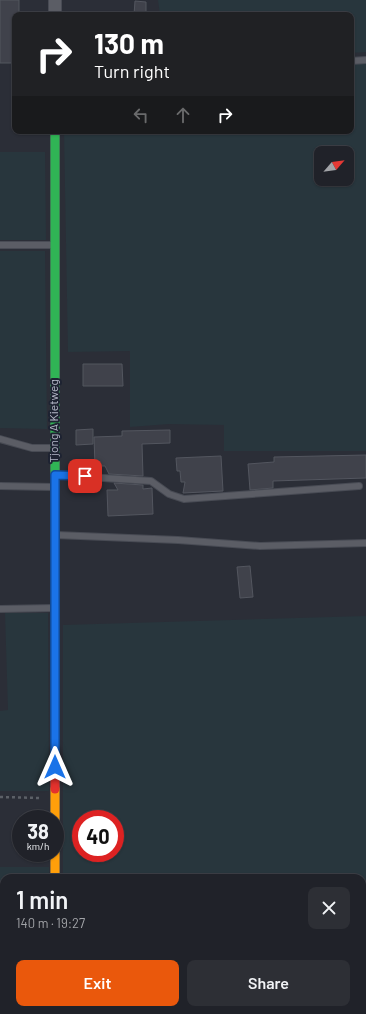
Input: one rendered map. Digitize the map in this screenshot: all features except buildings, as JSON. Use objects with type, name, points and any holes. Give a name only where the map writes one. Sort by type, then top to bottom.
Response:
[{"type":"street","points":[[55,0],[55,12]]},
{"type":"street","name":"Tjong A Kietweg","points":[[55,134],[55,874]]},
{"type":"lane","points":[[354,60],[366,60]]},
{"type":"lane","points":[[0,245],[54,245]]},
{"type":"lane","points":[[0,439],[32,448],[54,448]]},
{"type":"lane","points":[[55,475],[151,480],[169,494],[184,499],[359,486]]},
{"type":"lane","points":[[0,486],[55,487]]},
{"type":"lane","points":[[55,535],[178,540],[260,546],[366,543]]},
{"type":"lane","points":[[0,609],[54,608]]},
{"type":"path","points":[[0,797],[55,798]]},
{"type":"shaded area","points":[[158,0],[366,0],[366,52],[354,53],[354,12],[160,12]]},
{"type":"shaded area","points":[[354,64],[366,64],[366,451],[224,451],[224,425],[169,424],[130,427],[130,351],[68,352],[64,134],[354,134]]},
{"type":"shaded area","points":[[0,152],[45,152],[46,240],[0,240]]},
{"type":"shaded area","points":[[0,251],[45,251],[47,429],[0,428]]},
{"type":"shaded area","points":[[5,613],[48,613],[49,791],[0,791],[0,711],[8,710]]},
{"type":"shaded area","points":[[366,616],[366,874],[63,874],[63,625]]},
{"type":"shaded area","points":[[0,867],[49,867],[49,874],[0,874]]},
{"type":"traffic: fast","points":[[55,134],[55,586]]},
{"type":"traffic: slow","points":[[55,789],[55,874]]},
{"type":"traffic: jam","points":[[55,586],[55,789]]},
{"type":"route","points":[[55,767],[55,475],[85,476]]}]
